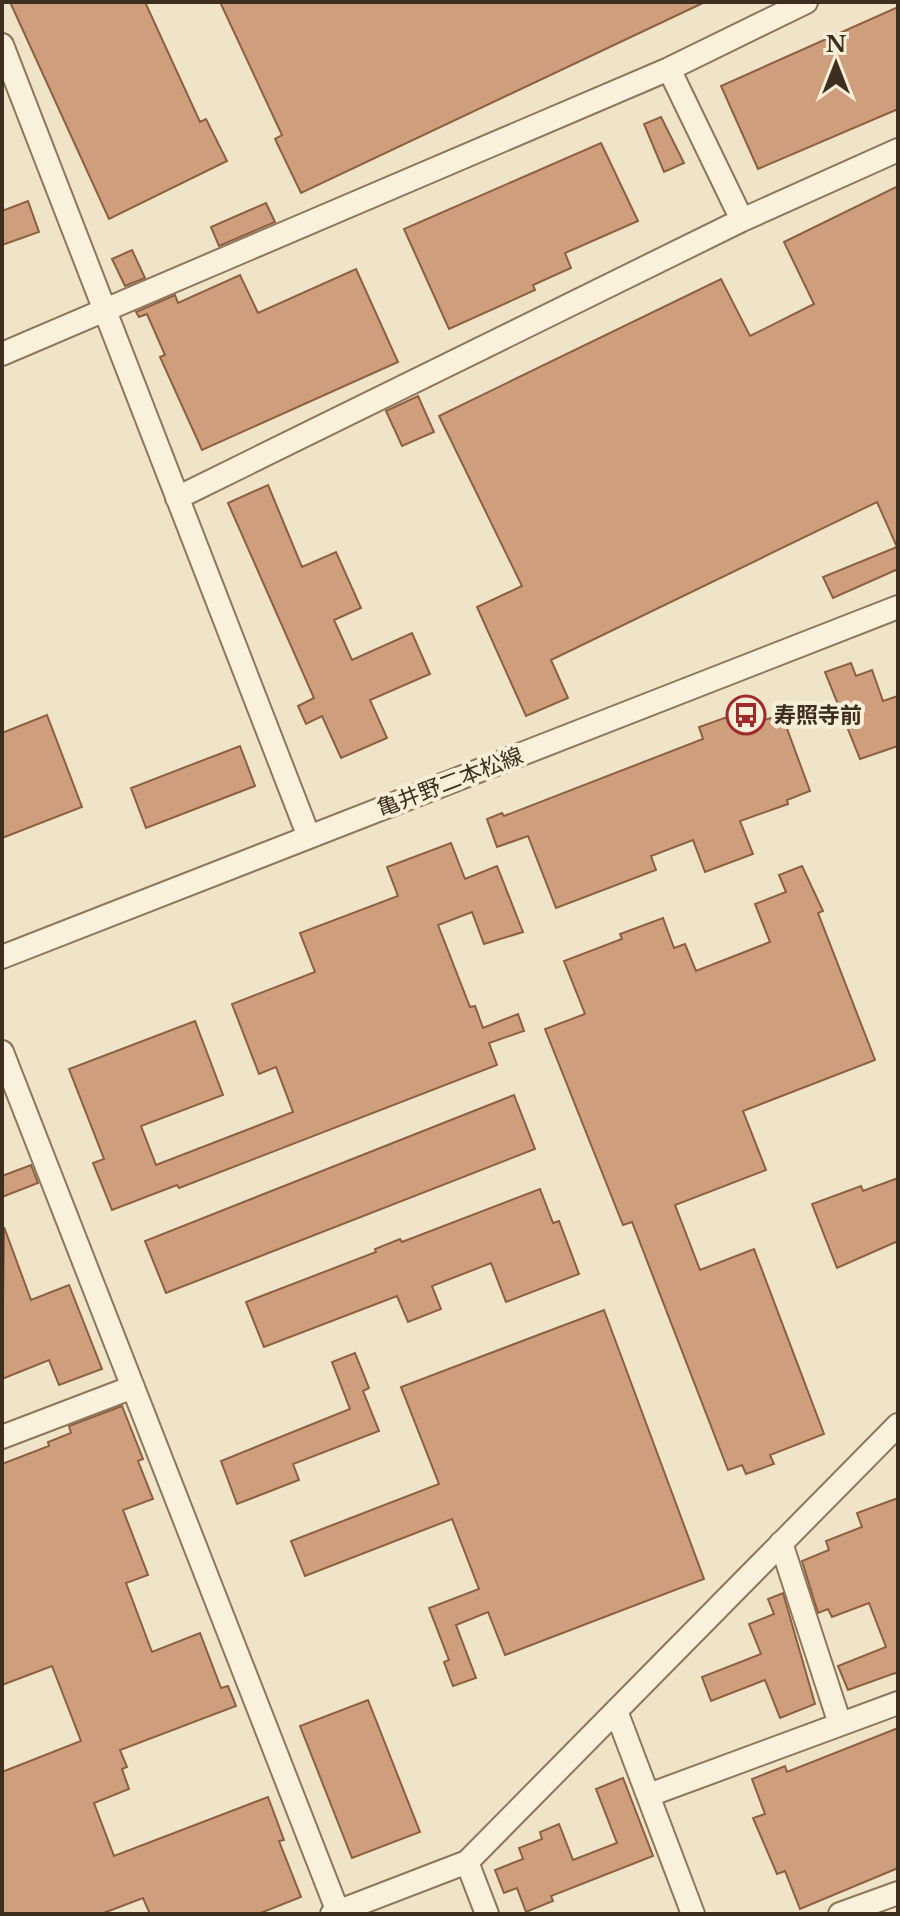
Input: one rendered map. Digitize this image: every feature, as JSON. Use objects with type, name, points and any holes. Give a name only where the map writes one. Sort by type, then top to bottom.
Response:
[{"type":"street","points":[[2,354],[669,69],[806,2]]},
{"type":"street","points":[[2,45],[309,837]]},
{"type":"street","points":[[669,69],[742,220]]},
{"type":"street","points":[[177,498],[742,220],[898,150]]},
{"type":"street","name":"亀井野二本松線","points":[[2,957],[898,607]]},
{"type":"street","points":[[2,1052],[335,1913],[467,1862],[898,1425]]},
{"type":"street","points":[[2,1437],[133,1387]]},
{"type":"street","points":[[781,1543],[840,1724]]},
{"type":"street","points":[[649,1795],[898,1703]]},
{"type":"street","points":[[616,1711],[693,1914]]},
{"type":"street","points":[[467,1862],[487,1914]]},
{"type":"street","points":[[840,1914],[898,1893]]},
{"type":"building","points":[[10,2],[145,2],[200,122],[206,119],[227,161],[109,219]]},
{"type":"building","points":[[220,2],[705,2],[301,193],[275,139],[282,135]]},
{"type":"building","points":[[898,7],[898,109],[758,169],[721,86]]},
{"type":"building","points":[[661,117],[684,163],[664,172],[644,124]]},
{"type":"building","points":[[601,143],[638,221],[565,253],[571,268],[533,285],[535,290],[449,329],[404,229]]},
{"type":"building","points":[[898,186],[898,569],[833,598],[823,577],[897,547],[877,502],[551,660],[568,698],[526,716],[477,607],[522,586],[439,416],[721,279],[750,336],[814,304],[784,242]]},
{"type":"building","points":[[28,201],[39,232],[2,245],[2,211]]},
{"type":"building","points":[[266,203],[275,222],[219,246],[211,227]]},
{"type":"building","points":[[132,250],[145,278],[125,286],[112,259]]},
{"type":"building","points":[[356,269],[398,362],[202,450],[160,357],[165,355],[147,314],[139,317],[136,312],[175,295],[178,303],[240,275],[258,313]]},
{"type":"building","points":[[418,396],[434,432],[402,446],[386,411]]},
{"type":"building","points":[[268,485],[302,567],[336,552],[361,608],[334,620],[352,660],[412,633],[430,674],[370,700],[387,738],[341,758],[322,716],[306,724],[298,706],[314,698],[228,503]]},
{"type":"building","points":[[851,663],[856,676],[872,670],[883,701],[898,696],[898,746],[860,759],[825,672]]},
{"type":"building","points":[[47,715],[82,807],[2,838],[2,733]]},
{"type":"building","points":[[782,715],[810,791],[787,800],[788,804],[740,821],[753,854],[705,872],[693,840],[651,856],[656,870],[556,908],[528,836],[497,847],[487,819],[502,813],[504,816],[703,739],[699,727],[730,716],[735,728]]},
{"type":"building","points":[[240,746],[255,786],[146,828],[131,788]]},
{"type":"building","points":[[451,843],[465,879],[497,866],[523,932],[484,944],[472,912],[438,925],[470,1007],[475,1006],[483,1028],[518,1014],[524,1031],[489,1043],[497,1065],[179,1188],[177,1185],[112,1210],[93,1163],[104,1159],[69,1069],[195,1021],[223,1095],[141,1126],[156,1165],[293,1112],[276,1067],[259,1074],[232,1004],[315,972],[300,933],[398,896],[387,867]]},
{"type":"building","points":[[802,866],[823,911],[818,913],[875,1060],[743,1111],[766,1170],[675,1205],[700,1270],[754,1249],[824,1434],[770,1455],[774,1464],[746,1474],[742,1465],[728,1470],[632,1222],[623,1225],[545,1029],[585,1014],[564,961],[622,939],[620,934],[663,918],[674,948],[685,944],[696,971],[770,942],[755,904],[786,892],[779,875]]},
{"type":"building","points":[[514,1095],[535,1149],[166,1293],[145,1241]]},
{"type":"building","points":[[31,1165],[38,1183],[2,1197],[2,1176]]},
{"type":"building","points":[[898,1178],[898,1241],[837,1268],[812,1204],[861,1186],[863,1191]]},
{"type":"building","points":[[540,1189],[553,1223],[559,1221],[579,1274],[506,1302],[491,1263],[432,1286],[441,1309],[408,1322],[397,1296],[264,1347],[246,1302],[376,1252],[375,1249],[400,1239],[402,1242]]},
{"type":"building","points":[[4,1227],[31,1300],[69,1285],[102,1369],[59,1385],[49,1360],[2,1379]]},
{"type":"building","points":[[604,1310],[704,1579],[505,1655],[488,1612],[456,1625],[476,1678],[453,1686],[444,1662],[449,1660],[429,1608],[479,1589],[452,1519],[305,1576],[291,1541],[439,1484],[401,1387]]},
{"type":"building","points":[[355,1353],[369,1388],[363,1391],[379,1431],[293,1464],[299,1480],[237,1504],[221,1461],[350,1409],[332,1362]]},
{"type":"building","points":[[122,1406],[143,1459],[138,1461],[153,1499],[123,1510],[148,1575],[126,1583],[152,1652],[200,1633],[221,1688],[228,1686],[236,1706],[120,1750],[127,1767],[122,1769],[129,1789],[94,1803],[114,1856],[268,1797],[284,1840],[279,1841],[301,1897],[258,1914],[150,1914],[143,1898],[101,1914],[2,1914],[2,1772],[81,1741],[52,1666],[2,1685],[2,1464],[49,1446],[48,1442],[71,1433],[69,1426]]},
{"type":"building","points":[[898,1498],[898,1675],[895,1673],[848,1690],[838,1666],[886,1647],[869,1603],[832,1617],[828,1609],[818,1613],[802,1561],[829,1550],[826,1541],[862,1527],[857,1513]]},
{"type":"building","points":[[783,1593],[815,1704],[780,1718],[765,1680],[711,1701],[702,1677],[761,1654],[749,1624],[774,1614],[768,1599]]},
{"type":"building","points":[[368,1700],[420,1832],[352,1858],[300,1726]]},
{"type":"building","points":[[898,1728],[898,1868],[800,1909],[785,1871],[777,1874],[753,1818],[765,1814],[752,1779],[785,1766],[787,1772]]},
{"type":"building","points":[[623,1778],[653,1856],[551,1896],[553,1901],[526,1912],[517,1888],[504,1893],[495,1870],[523,1859],[519,1848],[542,1839],[540,1832],[559,1824],[573,1860],[617,1843],[596,1789]]},
{"type":"place","name":"寿照寺前","points":[[746,715]]}]
